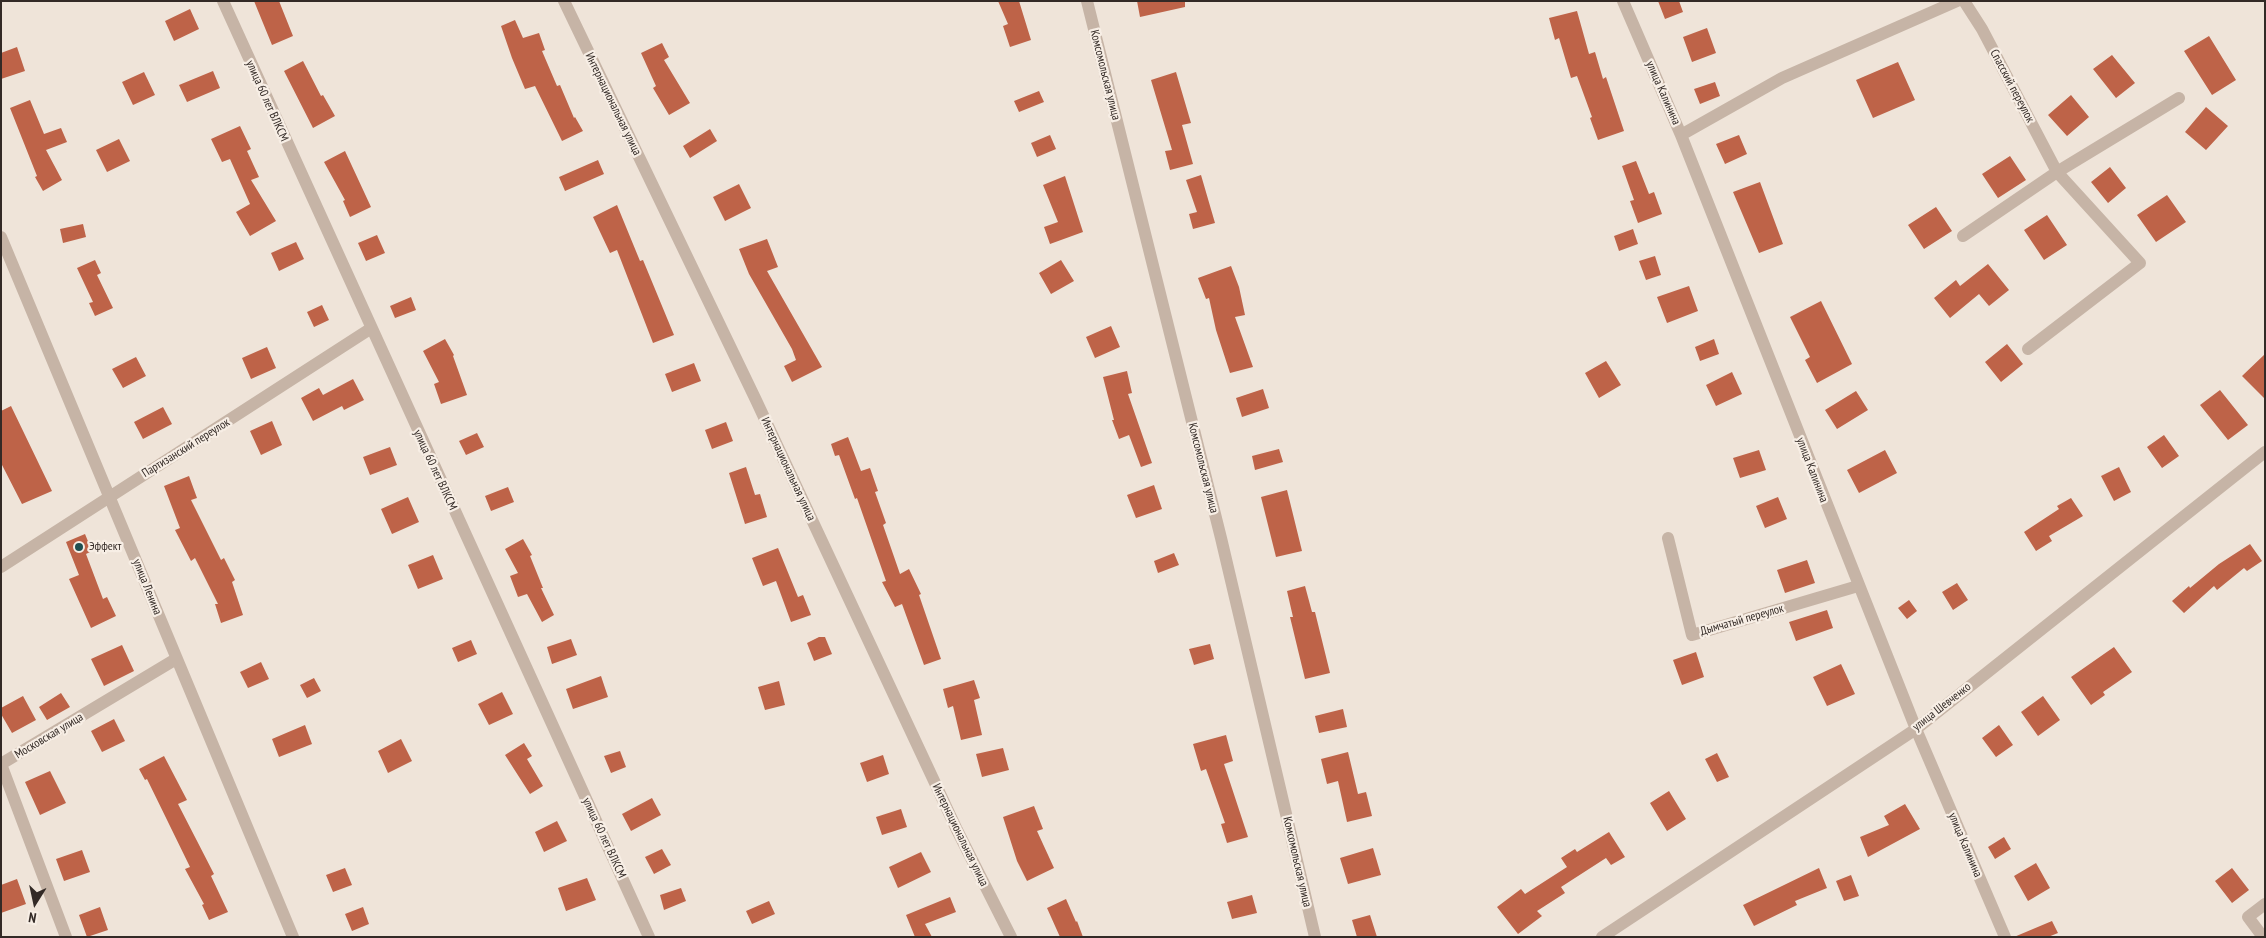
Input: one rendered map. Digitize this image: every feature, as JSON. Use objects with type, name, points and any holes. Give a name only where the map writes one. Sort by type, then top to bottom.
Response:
[{"type":"street","name":"улица 60 лет ВЛКСМ","points":[[223,1],[370,329],[649,937]]},
{"type":"street","name":"Интернациональная улица","points":[[564,1],[755,398],[956,830],[1011,937]]},
{"type":"street","name":"Комсомольская улица","points":[[1087,1],[1220,538],[1315,937]]},
{"type":"street","name":"улица Калинина","points":[[1623,1],[1681,136],[1916,729],[2005,937]]},
{"type":"street","points":[[1681,136],[1782,78],[1957,1]]},
{"type":"street","name":"Спасский переулок","points":[[1964,1],[1982,29],[2057,172],[2140,263],[2028,349]]},
{"type":"street","points":[[1963,236],[2057,172],[2178,98]]},
{"type":"street","name":"улица Ленина","points":[[1,236],[293,937]]},
{"type":"street","name":"Партизанский переулок","points":[[1,567],[370,329]]},
{"type":"street","name":"улица Шевченко","points":[[1602,937],[1916,729],[2265,452]]},
{"type":"street","name":"Дымчатый переулок","points":[[1668,538],[1692,635],[1858,586]]},
{"type":"street","name":"Московская улица","points":[[66,937],[1,764],[176,659]]},
{"type":"street","points":[[2263,937],[2248,917],[2265,904]]},
{"type":"building","points":[[254,1],[279,1],[293,36],[272,45]]},
{"type":"building","points":[[998,1],[1019,1],[1031,40],[1010,47],[1003,26],[1008,24]]},
{"type":"building","points":[[1137,1],[1185,1],[1185,7],[1140,17]]},
{"type":"building","points":[[1658,1],[1679,1],[1683,12],[1665,19]]},
{"type":"building","points":[[190,9],[199,29],[174,41],[165,21]]},
{"type":"building","points":[[1577,11],[1589,54],[1595,52],[1603,79],[1606,77],[1624,131],[1598,140],[1577,76],[1571,78],[1559,38],[1555,40],[1549,18]]},
{"type":"building","points":[[515,20],[523,38],[539,33],[545,50],[542,51],[557,86],[560,85],[574,118],[583,131],[562,141],[535,86],[525,89],[501,26]]},
{"type":"building","points":[[1707,28],[1716,53],[1692,62],[1683,37]]},
{"type":"building","points":[[2209,36],[2236,80],[2212,95],[2184,51]]},
{"type":"building","points":[[662,43],[669,57],[664,60],[690,103],[669,115],[653,88],[656,86],[641,53]]},
{"type":"building","points":[[17,47],[25,71],[1,79],[1,53]]},
{"type":"building","points":[[2112,55],[2135,83],[2116,98],[2093,69]]},
{"type":"building","points":[[303,61],[321,96],[323,95],[335,116],[313,128],[284,71]]},
{"type":"building","points":[[1898,62],[1915,100],[1873,118],[1856,80]]},
{"type":"building","points":[[213,71],[220,88],[187,102],[179,85]]},
{"type":"building","points":[[144,72],[155,95],[133,105],[122,82]]},
{"type":"building","points":[[1176,72],[1191,123],[1182,125],[1193,164],[1170,170],[1165,151],[1172,150],[1151,80]]},
{"type":"building","points":[[1715,82],[1720,96],[1700,104],[1694,89]]},
{"type":"building","points":[[1039,91],[1044,102],[1019,112],[1014,101]]},
{"type":"building","points":[[2071,95],[2089,117],[2067,136],[2048,115]]},
{"type":"building","points":[[30,100],[44,134],[61,128],[67,142],[46,150],[62,180],[43,191],[35,177],[37,176],[10,108]]},
{"type":"building","points":[[2206,107],[2228,126],[2206,150],[2185,132]]},
{"type":"building","points":[[240,126],[251,149],[247,151],[259,177],[251,180],[276,221],[250,236],[236,212],[250,204],[230,159],[222,162],[211,139]]},
{"type":"building","points":[[710,129],[717,141],[690,158],[683,146]]},
{"type":"building","points":[[1050,135],[1056,149],[1037,157],[1031,143]]},
{"type":"building","points":[[1739,135],[1747,154],[1725,164],[1716,144]]},
{"type":"building","points":[[119,139],[130,161],[107,172],[96,150]]},
{"type":"building","points":[[345,151],[371,207],[350,217],[343,201],[345,200],[324,162]]},
{"type":"building","points":[[2010,156],[2026,180],[1998,198],[1982,174]]},
{"type":"building","points":[[598,160],[604,174],[565,191],[559,177]]},
{"type":"building","points":[[1636,161],[1649,194],[1654,192],[1662,214],[1638,223],[1630,201],[1634,200],[1622,166]]},
{"type":"building","points":[[2110,167],[2126,188],[2108,203],[2091,182]]},
{"type":"building","points":[[1201,175],[1215,223],[1193,229],[1189,214],[1197,212],[1186,180]]},
{"type":"building","points":[[1065,176],[1083,232],[1050,244],[1044,227],[1058,222],[1043,185]]},
{"type":"building","points":[[1760,182],[1783,244],[1759,253],[1733,192]]},
{"type":"building","points":[[739,184],[751,208],[725,221],[713,197]]},
{"type":"building","points":[[2167,195],[2186,222],[2156,242],[2137,215]]},
{"type":"building","points":[[617,205],[640,261],[643,260],[674,335],[653,343],[617,250],[610,253],[593,217]]},
{"type":"building","points":[[1936,207],[1952,231],[1924,249],[1908,225]]},
{"type":"building","points":[[2047,215],[2067,245],[2044,260],[2024,230]]},
{"type":"building","points":[[83,224],[86,237],[63,243],[60,229]]},
{"type":"building","points":[[1633,229],[1638,244],[1619,251],[1614,236]]},
{"type":"building","points":[[377,235],[385,253],[366,261],[358,243]]},
{"type":"building","points":[[767,239],[778,267],[767,271],[822,367],[792,382],[784,366],[796,360],[792,349],[749,274],[739,249]]},
{"type":"building","points":[[296,242],[304,259],[279,271],[271,253]]},
{"type":"building","points":[[1655,256],[1661,275],[1646,280],[1639,261]]},
{"type":"building","points":[[95,260],[101,273],[97,275],[113,308],[95,316],[89,303],[93,302],[77,268]]},
{"type":"building","points":[[1061,260],[1074,281],[1051,294],[1039,273]]},
{"type":"building","points":[[1988,264],[2009,290],[1989,306],[1979,294],[1950,318],[1934,298],[1956,280],[1960,286]]},
{"type":"building","points":[[1231,266],[1239,287],[1245,315],[1235,317],[1253,367],[1230,373],[1216,330],[1209,298],[1206,299],[1198,278]]},
{"type":"building","points":[[1689,286],[1698,311],[1667,323],[1657,297]]},
{"type":"building","points":[[411,297],[416,310],[395,318],[390,306]]},
{"type":"building","points":[[1821,301],[1852,364],[1817,383],[1805,360],[1810,357],[1790,317]]},
{"type":"building","points":[[322,305],[329,320],[314,327],[307,312]]},
{"type":"building","points":[[1111,326],[1120,347],[1095,358],[1086,337]]},
{"type":"building","points":[[445,339],[454,355],[467,395],[441,404],[434,384],[439,382],[423,351]]},
{"type":"building","points":[[1714,339],[1719,354],[1700,361],[1695,347]]},
{"type":"building","points":[[2007,344],[2023,364],[2001,382],[1985,362]]},
{"type":"building","points":[[267,347],[276,368],[251,379],[242,358]]},
{"type":"building","points":[[2265,354],[2265,399],[2242,376]]},
{"type":"building","points":[[136,357],[146,376],[123,388],[112,369]]},
{"type":"building","points":[[1606,361],[1621,385],[1599,398],[1585,373]]},
{"type":"building","points":[[694,363],[701,381],[672,392],[665,374]]},
{"type":"building","points":[[1127,371],[1132,393],[1128,394],[1152,463],[1141,467],[1129,435],[1119,439],[1112,420],[1114,420],[1103,377]]},
{"type":"building","points":[[1732,372],[1742,394],[1716,406],[1706,385]]},
{"type":"building","points":[[353,379],[364,400],[344,410],[342,406],[313,421],[301,398],[319,388],[323,395]]},
{"type":"building","points":[[1263,389],[1269,408],[1242,417],[1236,398]]},
{"type":"building","points":[[2220,390],[2248,425],[2228,440],[2200,405]]},
{"type":"building","points":[[1856,391],[1868,410],[1837,429],[1825,410]]},
{"type":"building","points":[[11,406],[52,491],[22,504],[1,463],[1,411]]},
{"type":"building","points":[[163,407],[172,424],[143,439],[134,422]]},
{"type":"building","points":[[272,421],[282,445],[261,455],[250,431]]},
{"type":"building","points":[[726,422],[733,441],[712,449],[705,430]]},
{"type":"building","points":[[477,433],[484,447],[466,455],[459,441]]},
{"type":"building","points":[[2164,435],[2179,456],[2162,468],[2147,447]]},
{"type":"building","points":[[848,437],[861,471],[870,468],[878,491],[875,492],[886,523],[883,525],[900,574],[909,569],[921,594],[919,595],[941,659],[924,665],[902,604],[895,607],[882,582],[886,581],[857,498],[855,499],[839,455],[835,456],[831,444]]},
{"type":"building","points":[[390,447],[397,465],[370,475],[363,457]]},
{"type":"building","points":[[1279,449],[1283,462],[1255,470],[1252,456]]},
{"type":"building","points":[[1759,450],[1766,470],[1740,478],[1733,458]]},
{"type":"building","points":[[1885,450],[1897,473],[1859,493],[1847,470]]},
{"type":"building","points":[[746,467],[755,495],[760,494],[767,517],[745,524],[729,473]]},
{"type":"building","points":[[2119,467],[2131,492],[2114,501],[2101,476]]},
{"type":"building","points":[[189,476],[197,498],[191,500],[221,560],[224,558],[235,580],[232,582],[243,615],[221,623],[215,604],[218,604],[195,558],[191,561],[175,530],[180,528],[164,486]]},
{"type":"building","points":[[1154,485],[1162,509],[1136,518],[1127,495]]},
{"type":"building","points":[[508,487],[514,502],[491,511],[485,496]]},
{"type":"building","points":[[1287,490],[1302,551],[1276,557],[1261,497]]},
{"type":"building","points":[[408,497],[419,522],[392,534],[381,509]]},
{"type":"building","points":[[1778,497],[1787,519],[1765,528],[1756,506]]},
{"type":"building","points":[[2071,498],[2083,516],[2049,536],[2052,541],[2036,551],[2024,532],[2059,509],[2057,506]]},
{"type":"building","points":[[85,534],[92,551],[86,554],[103,599],[107,597],[116,616],[91,628],[69,579],[79,575],[66,542]]},
{"type":"building","points":[[523,539],[532,555],[530,556],[543,588],[541,588],[554,615],[542,622],[527,594],[518,597],[510,576],[518,573],[505,549]]},
{"type":"building","points":[[2250,544],[2262,561],[2247,571],[2244,568],[2217,590],[2214,586],[2184,613],[2172,601],[2219,564]]},
{"type":"building","points":[[778,548],[798,597],[803,595],[811,615],[791,622],[776,581],[763,586],[752,558]]},
{"type":"building","points":[[1174,553],[1179,565],[1158,573],[1154,561]]},
{"type":"building","points":[[433,555],[443,579],[418,589],[408,565]]},
{"type":"building","points":[[1807,560],[1815,583],[1785,593],[1777,570]]},
{"type":"building","points":[[1957,583],[1968,600],[1953,610],[1942,592]]},
{"type":"building","points":[[1305,586],[1312,612],[1315,612],[1330,673],[1305,679],[1290,617],[1293,617],[1287,591]]},
{"type":"building","points":[[1909,600],[1917,611],[1907,619],[1898,608]]},
{"type":"building","points":[[1827,610],[1833,628],[1796,641],[1789,622]]},
{"type":"building","points":[[819,637],[825,637],[832,654],[814,661],[807,643]]},
{"type":"building","points":[[571,639],[577,655],[552,664],[547,647]]},
{"type":"building","points":[[471,640],[477,654],[458,662],[452,648]]},
{"type":"building","points":[[1210,644],[1214,659],[1194,665],[1189,649]]},
{"type":"building","points":[[122,645],[134,671],[104,686],[91,659]]},
{"type":"building","points":[[2114,647],[2132,672],[2103,692],[2105,695],[2091,705],[2071,677]]},
{"type":"building","points":[[1696,652],[1704,677],[1682,685],[1673,660]]},
{"type":"building","points":[[261,662],[269,679],[248,688],[240,672]]},
{"type":"building","points":[[1841,664],[1855,694],[1827,706],[1813,677]]},
{"type":"building","points":[[601,676],[608,697],[573,709],[566,689]]},
{"type":"building","points":[[314,678],[321,691],[307,698],[300,685]]},
{"type":"building","points":[[974,680],[980,698],[974,700],[982,735],[961,740],[953,706],[948,708],[943,689]]},
{"type":"building","points":[[779,681],[785,705],[765,710],[758,687]]},
{"type":"building","points":[[502,692],[513,714],[489,725],[478,704]]},
{"type":"building","points":[[61,693],[70,707],[47,720],[39,707]]},
{"type":"building","points":[[23,696],[36,720],[12,733],[1,714],[1,708]]},
{"type":"building","points":[[2043,696],[2060,720],[2038,736],[2021,712]]},
{"type":"building","points":[[1343,709],[1347,727],[1319,733],[1315,716]]},
{"type":"building","points":[[114,719],[125,741],[102,752],[91,731]]},
{"type":"building","points":[[305,725],[312,744],[279,757],[272,739]]},
{"type":"building","points":[[1999,725],[2013,745],[1996,757],[1982,738]]},
{"type":"building","points":[[1226,735],[1233,761],[1224,764],[1248,837],[1227,843],[1221,824],[1225,823],[1206,769],[1201,771],[1193,744]]},
{"type":"building","points":[[401,739],[412,761],[388,773],[378,751]]},
{"type":"building","points":[[524,743],[532,756],[527,759],[543,786],[530,794],[505,755]]},
{"type":"building","points":[[1003,748],[1009,770],[982,777],[976,754]]},
{"type":"building","points":[[620,751],[626,767],[611,773],[604,756]]},
{"type":"building","points":[[1348,752],[1358,794],[1366,792],[1372,816],[1347,822],[1338,781],[1327,784],[1321,759]]},
{"type":"building","points":[[1717,753],[1729,777],[1717,782],[1705,759]]},
{"type":"building","points":[[883,755],[889,774],[867,782],[860,763]]},
{"type":"building","points":[[164,756],[187,800],[178,804],[214,874],[211,876],[228,912],[209,920],[202,905],[204,904],[185,869],[190,867],[147,779],[145,780],[139,769]]},
{"type":"building","points":[[50,771],[66,803],[40,815],[25,782]]},
{"type":"building","points":[[1669,791],[1686,819],[1667,831],[1650,803]]},
{"type":"building","points":[[652,798],[661,815],[631,831],[622,814]]},
{"type":"building","points":[[1905,804],[1920,829],[1868,857],[1860,837],[1889,825],[1884,816]]},
{"type":"building","points":[[1034,806],[1043,829],[1037,831],[1054,868],[1027,881],[1017,861],[1003,817]]},
{"type":"building","points":[[901,809],[907,827],[882,835],[876,817]]},
{"type":"building","points":[[557,821],[567,841],[544,852],[535,832]]},
{"type":"building","points":[[1609,832],[1625,857],[1611,865],[1606,858],[1561,887],[1565,893],[1537,911],[1542,916],[1518,934],[1497,907],[1521,889],[1525,894],[1567,867],[1561,858],[1575,849],[1577,852]]},
{"type":"building","points":[[2004,837],[2011,849],[1995,859],[1988,847]]},
{"type":"building","points":[[1373,848],[1381,875],[1348,884],[1340,858]]},
{"type":"building","points":[[662,849],[671,865],[654,874],[645,857]]},
{"type":"building","points":[[82,850],[90,872],[64,881],[56,859]]},
{"type":"building","points":[[921,852],[931,872],[898,888],[889,867]]},
{"type":"building","points":[[2036,863],[2050,888],[2028,901],[2014,876]]},
{"type":"building","points":[[345,868],[352,885],[333,892],[326,875]]},
{"type":"building","points":[[1819,868],[1827,888],[1795,901],[1797,905],[1754,926],[1743,905]]},
{"type":"building","points":[[2232,868],[2249,890],[2232,903],[2215,881]]},
{"type":"building","points":[[1851,875],[1859,896],[1844,901],[1836,881]]},
{"type":"building","points":[[587,878],[596,900],[566,911],[558,888]]},
{"type":"building","points":[[17,879],[26,904],[1,913],[1,885]]},
{"type":"building","points":[[681,888],[686,901],[664,910],[660,895]]},
{"type":"building","points":[[1252,895],[1257,913],[1232,919],[1227,902]]},
{"type":"building","points":[[950,897],[956,912],[925,924],[932,937],[915,937],[906,915]]},
{"type":"building","points":[[1066,899],[1083,937],[1060,937],[1047,908]]},
{"type":"building","points":[[769,901],[775,914],[752,924],[746,911]]},
{"type":"building","points":[[100,907],[108,930],[87,937],[79,915]]},
{"type":"building","points":[[363,907],[369,924],[352,931],[345,914]]},
{"type":"building","points":[[1370,915],[1377,937],[1357,937],[1352,920]]},
{"type":"building","points":[[2052,921],[2058,933],[2048,937],[2014,937]]},
{"type":"place","name":"Эффект","points":[[79,547]]}]
